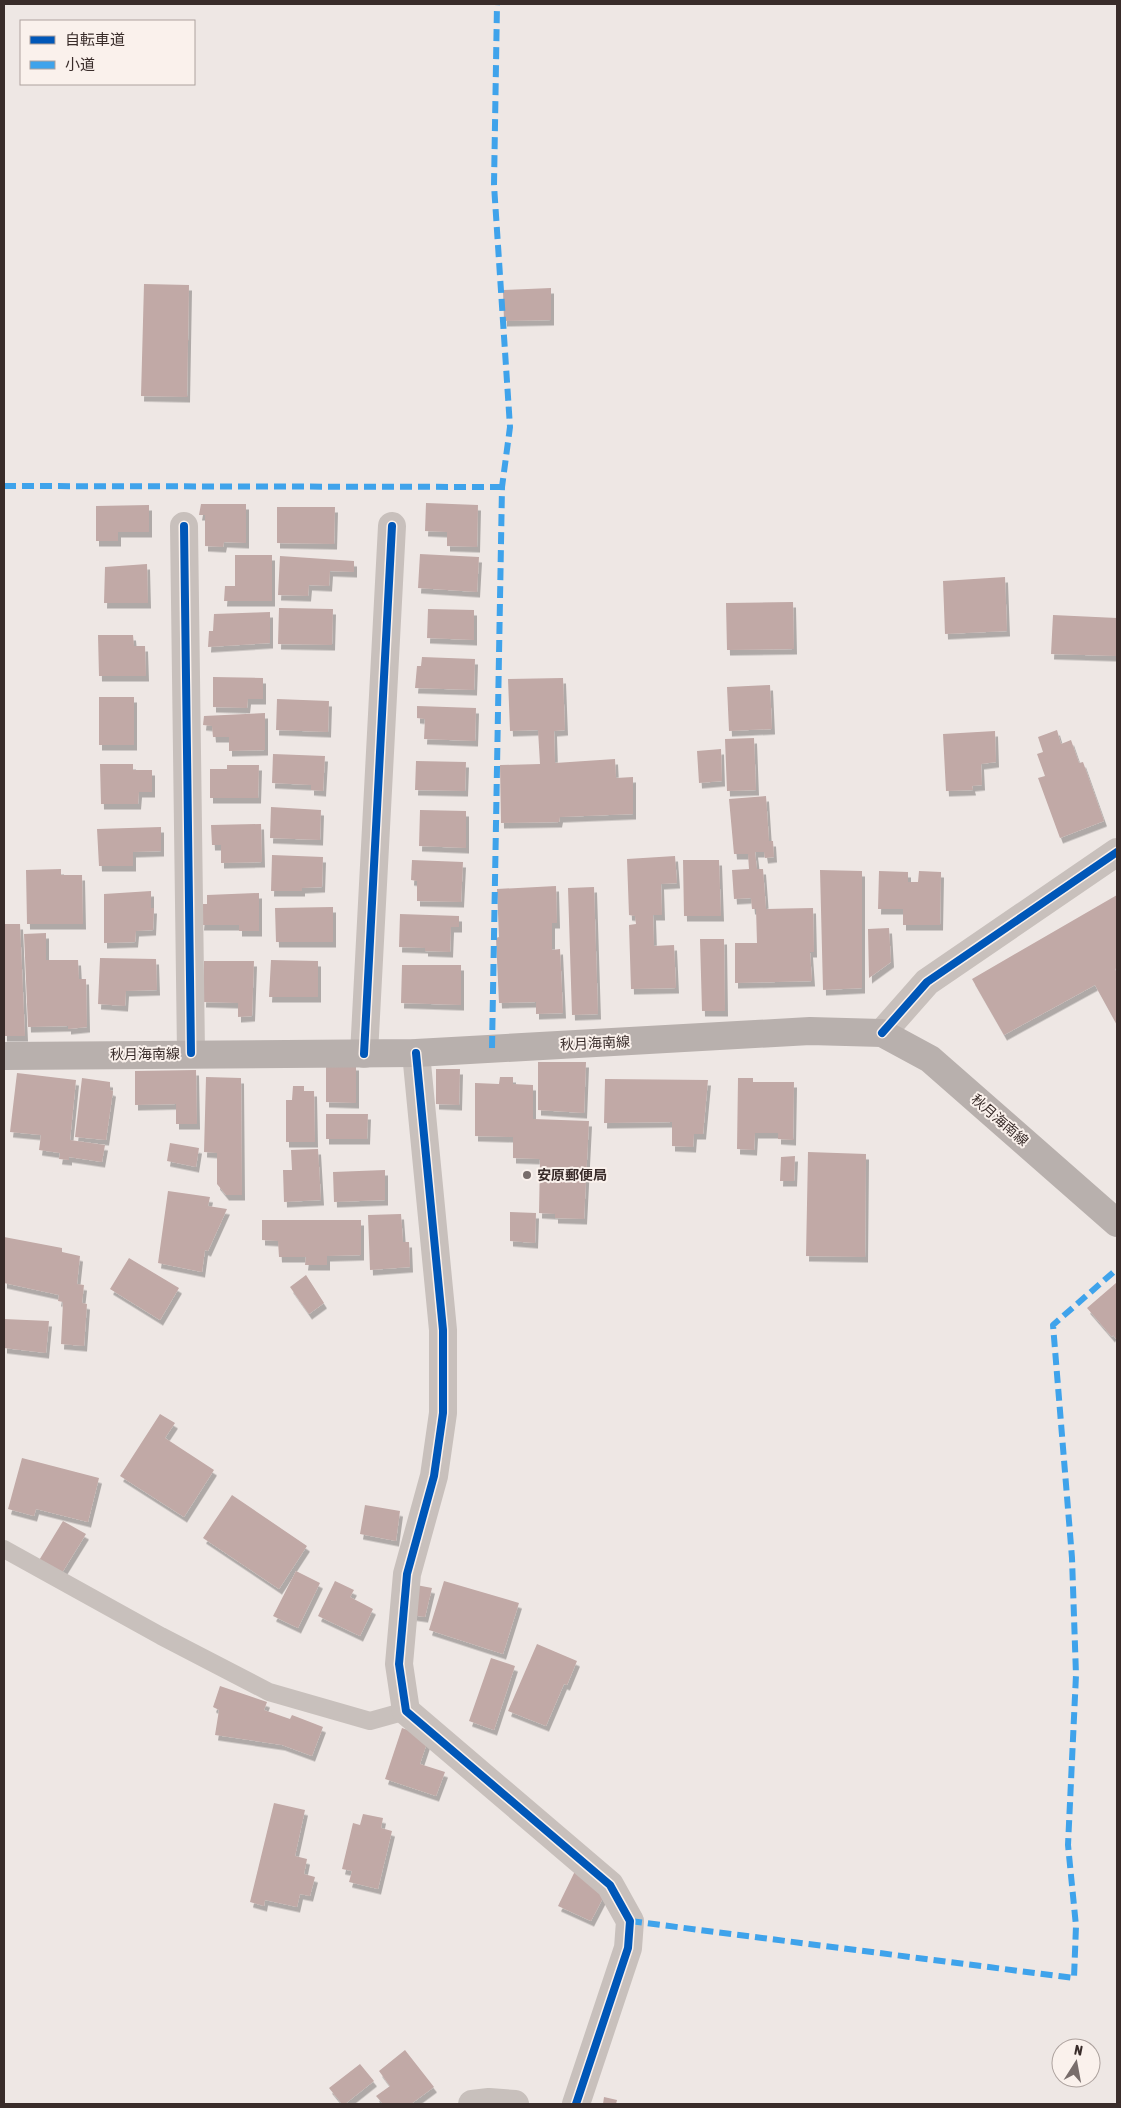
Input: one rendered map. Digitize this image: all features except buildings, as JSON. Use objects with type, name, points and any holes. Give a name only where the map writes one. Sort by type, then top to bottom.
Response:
[{"type":"main road","name":"秋月海南線","points":[[4,1056],[191,1053],[416,1053],[810,1032],[882,1034],[930,1059],[1117,1223]]},
{"type":"street","points":[[184,526],[191,1053]]},
{"type":"street","points":[[364,1054],[392,526]]},
{"type":"street","points":[[882,1034],[928,982],[1117,852]]},
{"type":"street","points":[[416,1053],[443,1330],[443,1413],[434,1476],[407,1574],[399,1664],[406,1711],[610,1885],[630,1921],[628,1948],[576,2104]]},
{"type":"street","points":[[472,2104],[489,2102],[515,2104]]},
{"type":"lane","points":[[4,1549],[161,1636],[269,1692],[370,1721],[406,1711]]},
{"type":"marked path","points":[[492,1048],[502,487],[510,427],[494,185],[497,4]]},
{"type":"marked path","points":[[4,486],[502,487]]},
{"type":"marked path","points":[[630,1921],[1074,1978],[1076,1926],[1068,1845],[1076,1675],[1072,1558],[1053,1325],[1117,1269]]},
{"type":"cycle path","points":[[184,526],[191,1053]]},
{"type":"cycle path","points":[[364,1054],[392,526]]},
{"type":"cycle path","points":[[882,1033],[927,982],[1117,852]]},
{"type":"cycle path","points":[[416,1053],[443,1330],[443,1413],[434,1476],[407,1574],[399,1664],[406,1711],[610,1885],[630,1921],[628,1948],[576,2104]]},
{"type":"place","name":"安原郵便局","points":[[527,1175]]}]
